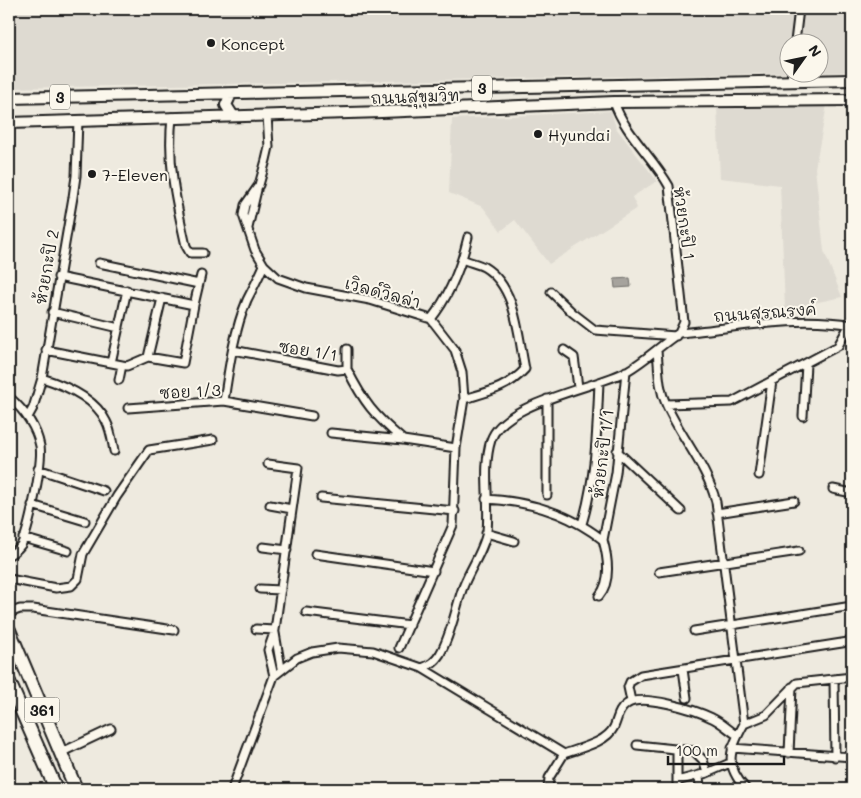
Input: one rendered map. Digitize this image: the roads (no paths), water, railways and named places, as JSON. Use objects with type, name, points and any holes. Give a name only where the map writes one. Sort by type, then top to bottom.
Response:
[{"type":"highway","name":"361","points":[[9,630],[76,789]]},
{"type":"highway","name":"361","points":[[9,682],[56,789]]},
{"type":"main road","name":"ถนนสุขุมวิท","points":[[9,98],[232,94],[778,76]]},
{"type":"main road","name":"ถนนสุขุมวิท","points":[[828,78],[852,80]]},
{"type":"main road","points":[[232,94],[226,105],[233,116]]},
{"type":"main road","name":"ถนนสุขุมวิท","points":[[9,123],[614,102],[852,100]]},
{"type":"street","points":[[796,32],[799,9]]},
{"type":"street","name":"ห้วยกะปิ 1","points":[[614,102],[620,119],[669,186],[684,322],[677,334]]},
{"type":"street","name":"เวิลด์วิลล่า","points":[[267,115],[269,147],[248,230],[264,265],[278,278],[306,288],[370,300],[431,319],[454,350],[462,372],[464,399],[456,448],[453,525],[399,648]]},
{"type":"street","points":[[172,117],[169,144],[170,175],[186,246],[190,254],[202,253]]},
{"type":"street","name":"ห้วยกะปิ 2","points":[[28,417],[33,408],[42,378],[76,176],[78,120]]},
{"type":"street","points":[[431,319],[446,301],[468,237]]},
{"type":"street","points":[[462,259],[485,268],[504,287],[513,307],[525,369],[515,380],[502,388],[464,399]]},
{"type":"street","points":[[99,263],[198,284]]},
{"type":"street","points":[[224,401],[234,350],[247,300],[264,265]]},
{"type":"street","points":[[46,350],[127,366],[148,357],[183,362],[201,275]]},
{"type":"street","points":[[58,277],[194,305]]},
{"type":"street","points":[[111,364],[127,290]]},
{"type":"street","name":"ถนนสุรณรงค์","points":[[551,292],[573,313],[595,330],[677,334],[800,322],[831,321],[851,325]]},
{"type":"street","points":[[148,357],[162,298]]},
{"type":"street","points":[[52,312],[119,328]]},
{"type":"street","points":[[666,404],[732,402],[838,346],[851,325]]},
{"type":"street","points":[[422,668],[431,665],[440,655],[456,615],[462,589],[486,532],[488,458],[491,439],[497,430],[504,422],[547,399],[626,371],[658,351],[677,334]]},
{"type":"street","points":[[347,349],[347,369]]},
{"type":"street","name":"ซอย 1/1","points":[[234,350],[338,370],[347,369],[359,393],[374,415],[403,440]]},
{"type":"street","points":[[564,350],[574,357],[578,387]]},
{"type":"street","points":[[658,351],[660,388],[666,404],[711,483],[718,514],[744,724],[732,748],[730,762],[736,778],[746,789]]},
{"type":"street","points":[[802,416],[806,364]]},
{"type":"street","points":[[119,380],[122,365]]},
{"type":"street","name":"ห้วยกะปิ 1/1","points":[[599,596],[605,589],[608,572],[603,540],[616,473],[626,371]]},
{"type":"street","points":[[42,378],[66,387],[94,406],[106,420],[114,451]]},
{"type":"street","points":[[759,474],[772,381]]},
{"type":"street","points":[[582,524],[592,493],[599,382]]},
{"type":"street","points":[[9,397],[28,417],[36,433],[40,448],[32,505],[23,538],[20,546],[9,555]]},
{"type":"street","points":[[547,399],[547,495]]},
{"type":"street","name":"ซอย 1/3","points":[[128,408],[224,401],[312,416]]},
{"type":"street","points":[[331,432],[456,448]]},
{"type":"street","points":[[9,580],[56,588],[70,586],[78,579],[83,554],[117,496],[149,450],[213,440]]},
{"type":"street","points":[[618,451],[681,511]]},
{"type":"street","points":[[268,464],[298,468],[275,630],[268,650],[274,676]]},
{"type":"street","points":[[38,469],[104,491]]},
{"type":"street","points":[[833,489],[852,493]]},
{"type":"street","points":[[320,498],[455,511]]},
{"type":"street","points":[[486,499],[524,504],[582,524],[603,540]]},
{"type":"street","points":[[718,514],[794,501]]},
{"type":"street","points":[[32,505],[85,521]]},
{"type":"street","points":[[270,505],[292,509]]},
{"type":"street","points":[[486,532],[514,541]]},
{"type":"street","points":[[23,538],[68,551]]},
{"type":"street","points":[[263,547],[287,550]]},
{"type":"street","points":[[659,572],[799,551]]},
{"type":"street","points":[[315,554],[434,571]]},
{"type":"street","points":[[260,589],[281,590]]},
{"type":"street","points":[[694,631],[852,606]]},
{"type":"street","points":[[9,613],[20,609],[33,609],[174,630]]},
{"type":"street","points":[[306,612],[410,625]]},
{"type":"street","points":[[256,629],[275,630]]},
{"type":"street","points":[[275,630],[281,668]]},
{"type":"street","points":[[631,701],[628,687],[635,677],[848,642]]},
{"type":"street","points":[[232,789],[274,676],[281,668],[297,658],[312,652],[338,648],[373,651],[422,668],[564,754]]},
{"type":"street","points":[[683,669],[687,698]]},
{"type":"street","points":[[744,724],[766,715],[792,687],[803,681],[852,677]]},
{"type":"street","points":[[834,679],[835,757]]},
{"type":"street","points":[[789,753],[792,687]]},
{"type":"street","points":[[548,789],[549,778],[564,754],[603,738],[613,728],[618,714],[624,706],[631,701],[644,700],[686,708],[713,718],[738,735]]},
{"type":"street","points":[[60,753],[111,729]]},
{"type":"street","points":[[638,745],[694,751],[700,755],[707,773]]},
{"type":"street","points":[[677,789],[678,748]]},
{"type":"street","points":[[732,748],[852,757]]},
{"type":"street","points":[[677,781],[707,773],[730,762]]},
{"type":"street","points":[[700,775],[700,789]]},
{"type":"place","name":"Koncept","points":[[211,43]]},
{"type":"place","name":"Hyundai","points":[[538,134]]},
{"type":"place","name":"7-Eleven","points":[[92,174]]}]
